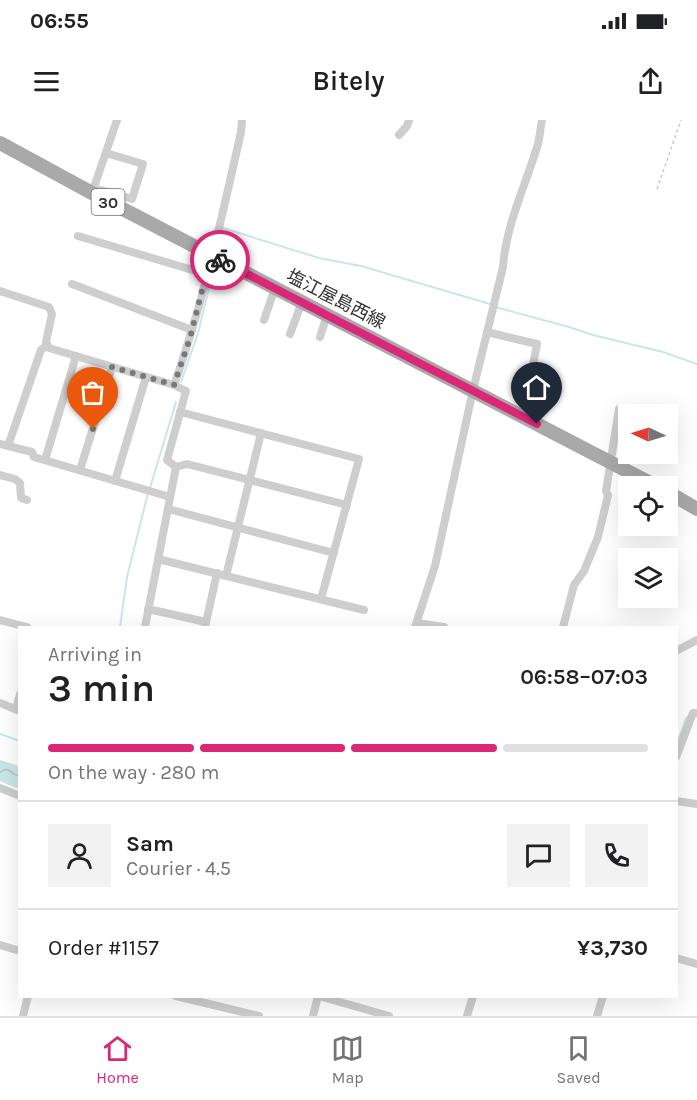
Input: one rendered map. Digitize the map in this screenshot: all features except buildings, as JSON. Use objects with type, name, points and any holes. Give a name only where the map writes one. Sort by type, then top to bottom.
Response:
[{"type":"main road","name":"塩江屋島西線","points":[[0,143],[636,476]]},
{"type":"main road","points":[[678,498],[697,508]]},
{"type":"street","points":[[106,153],[143,164],[132,199],[93,191],[117,120]]},
{"type":"street","points":[[174,385],[192,330],[206,274],[215,257],[242,120]]},
{"type":"street","points":[[399,135],[409,120]]},
{"type":"street","points":[[416,625],[435,566],[473,390],[503,267],[504,248],[538,145],[542,120]]},
{"type":"street","points":[[78,236],[206,274]]},
{"type":"street","points":[[72,284],[192,330]]},
{"type":"street","points":[[264,320],[274,288]]},
{"type":"street","points":[[0,291],[49,307],[52,314],[46,342],[49,348],[174,385],[186,392],[166,460],[176,467]]},
{"type":"street","points":[[290,334],[302,302]]},
{"type":"street","points":[[320,337],[327,315]]},
{"type":"street","points":[[487,332],[537,344],[531,375]]},
{"type":"street","points":[[47,345],[41,350],[4,445],[32,452],[34,457],[171,497]]},
{"type":"street","points":[[45,460],[76,356]]},
{"type":"street","points":[[80,470],[112,367]]},
{"type":"street","points":[[115,481],[146,377]]},
{"type":"street","points":[[180,412],[359,459],[321,599]]},
{"type":"street","points":[[563,626],[574,585],[584,571],[598,537],[608,495],[606,491],[618,416]]},
{"type":"street","points":[[148,609],[205,625],[238,528],[261,433]]},
{"type":"street","points":[[176,467],[187,464],[347,505]]},
{"type":"street","points":[[145,626],[176,467]]},
{"type":"street","points":[[0,475],[15,479],[20,483],[21,498],[27,500]]},
{"type":"street","points":[[168,509],[334,553]]},
{"type":"street","points":[[158,559],[364,610]]},
{"type":"street","points":[[0,620],[23,626]]},
{"type":"street","points":[[678,650],[697,640]]},
{"type":"street","points":[[0,703],[18,710]]},
{"type":"street","points":[[678,752],[693,713],[697,712]]},
{"type":"street","points":[[0,788],[18,795]]},
{"type":"street","points":[[678,801],[697,804]]},
{"type":"street","points":[[0,945],[18,950]]},
{"type":"street","points":[[678,959],[697,964]]},
{"type":"street","points":[[23,1016],[28,998]]},
{"type":"street","points":[[184,998],[258,1016]]},
{"type":"street","points":[[313,1016],[318,998]]},
{"type":"street","points":[[325,998],[389,1016]]},
{"type":"street","points":[[467,1016],[472,998]]},
{"type":"street","points":[[597,1016],[602,998]]},
{"type":"path","points":[[657,189],[681,120]]},
{"type":"water","points":[[0,760],[18,766],[18,789],[0,781]]},
{"type":"waterway","points":[[219,253],[223,228],[319,258],[361,266],[490,304]]},
{"type":"waterway","points":[[181,382],[198,333],[215,264]]},
{"type":"waterway","points":[[495,307],[663,352],[697,364]]},
{"type":"waterway","points":[[150,488],[176,402]]},
{"type":"waterway","points":[[120,626],[127,577],[148,493]]},
{"type":"waterway","points":[[678,741],[686,718]]},
{"type":"waterway","points":[[0,734],[18,740]]},
{"type":"way so far","points":[[93,429],[112,367],[174,385],[190,338],[211,255],[220,260]]},
{"type":"route","points":[[220,260],[537,424]]}]
